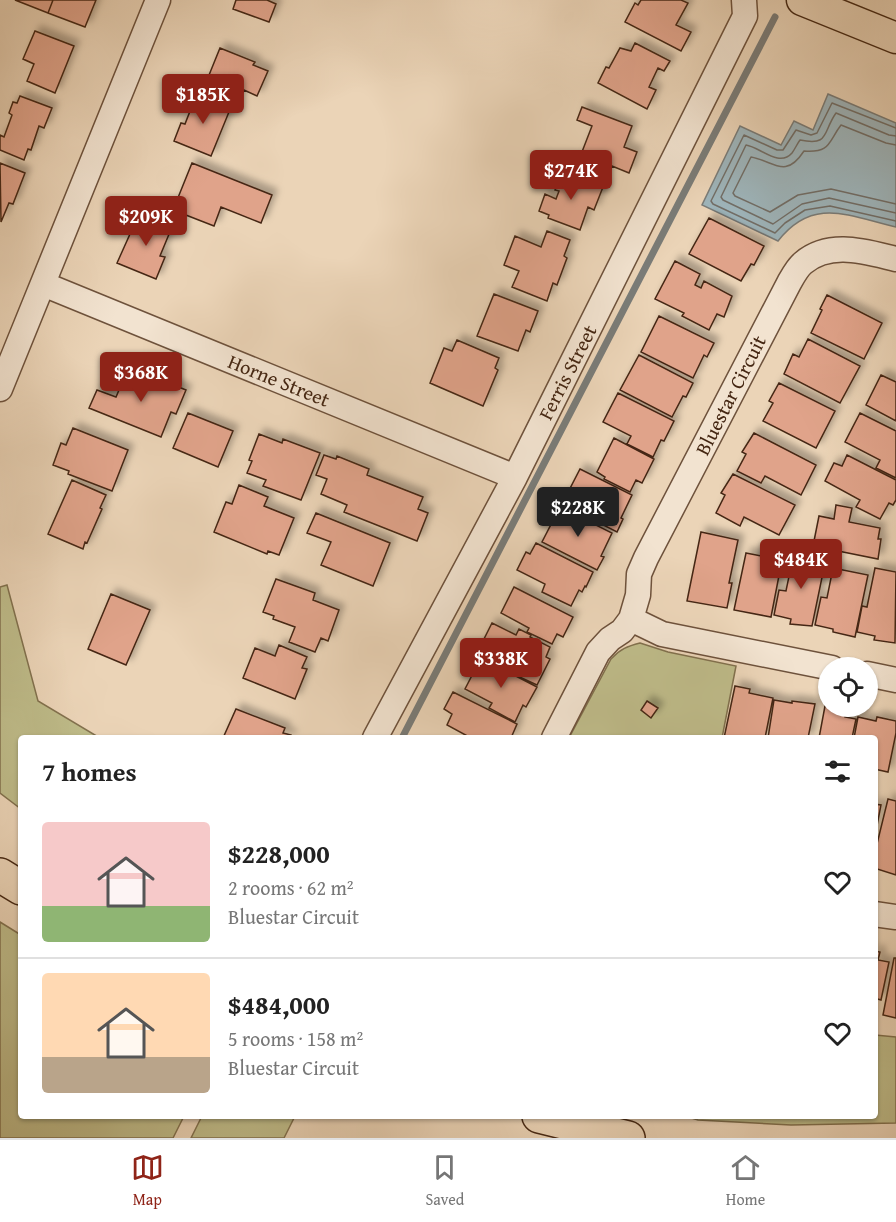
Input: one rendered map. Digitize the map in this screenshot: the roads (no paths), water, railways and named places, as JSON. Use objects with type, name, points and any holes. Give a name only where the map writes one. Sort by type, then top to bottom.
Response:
[{"type":"highway","points":[[0,875],[18,886]]},
{"type":"highway","points":[[551,1119],[628,1138]]},
{"type":"main road","points":[[802,0],[896,38]]},
{"type":"street","points":[[0,388],[158,0]]},
{"type":"street","name":"Ferris Street","points":[[377,735],[515,477],[744,8]]},
{"type":"street","name":"Bluestar Circuit","points":[[631,619],[638,596],[639,574],[646,558],[795,273],[802,264],[817,255],[835,250],[855,249],[896,259]]},
{"type":"street","name":"Horne Street","points":[[43,284],[515,477]]},
{"type":"street","points":[[556,735],[598,652],[610,639],[622,631],[631,619],[662,634],[818,665]]},
{"type":"street","points":[[878,677],[896,680]]},
{"type":"street","points":[[878,915],[896,917]]},
{"type":"water","points":[[828,94],[896,123],[896,227],[847,215],[818,214],[805,218],[791,227],[778,241],[702,205],[740,126],[781,145],[794,121],[813,130]]},
{"type":"waterway","points":[[404,735],[775,17]]}]
